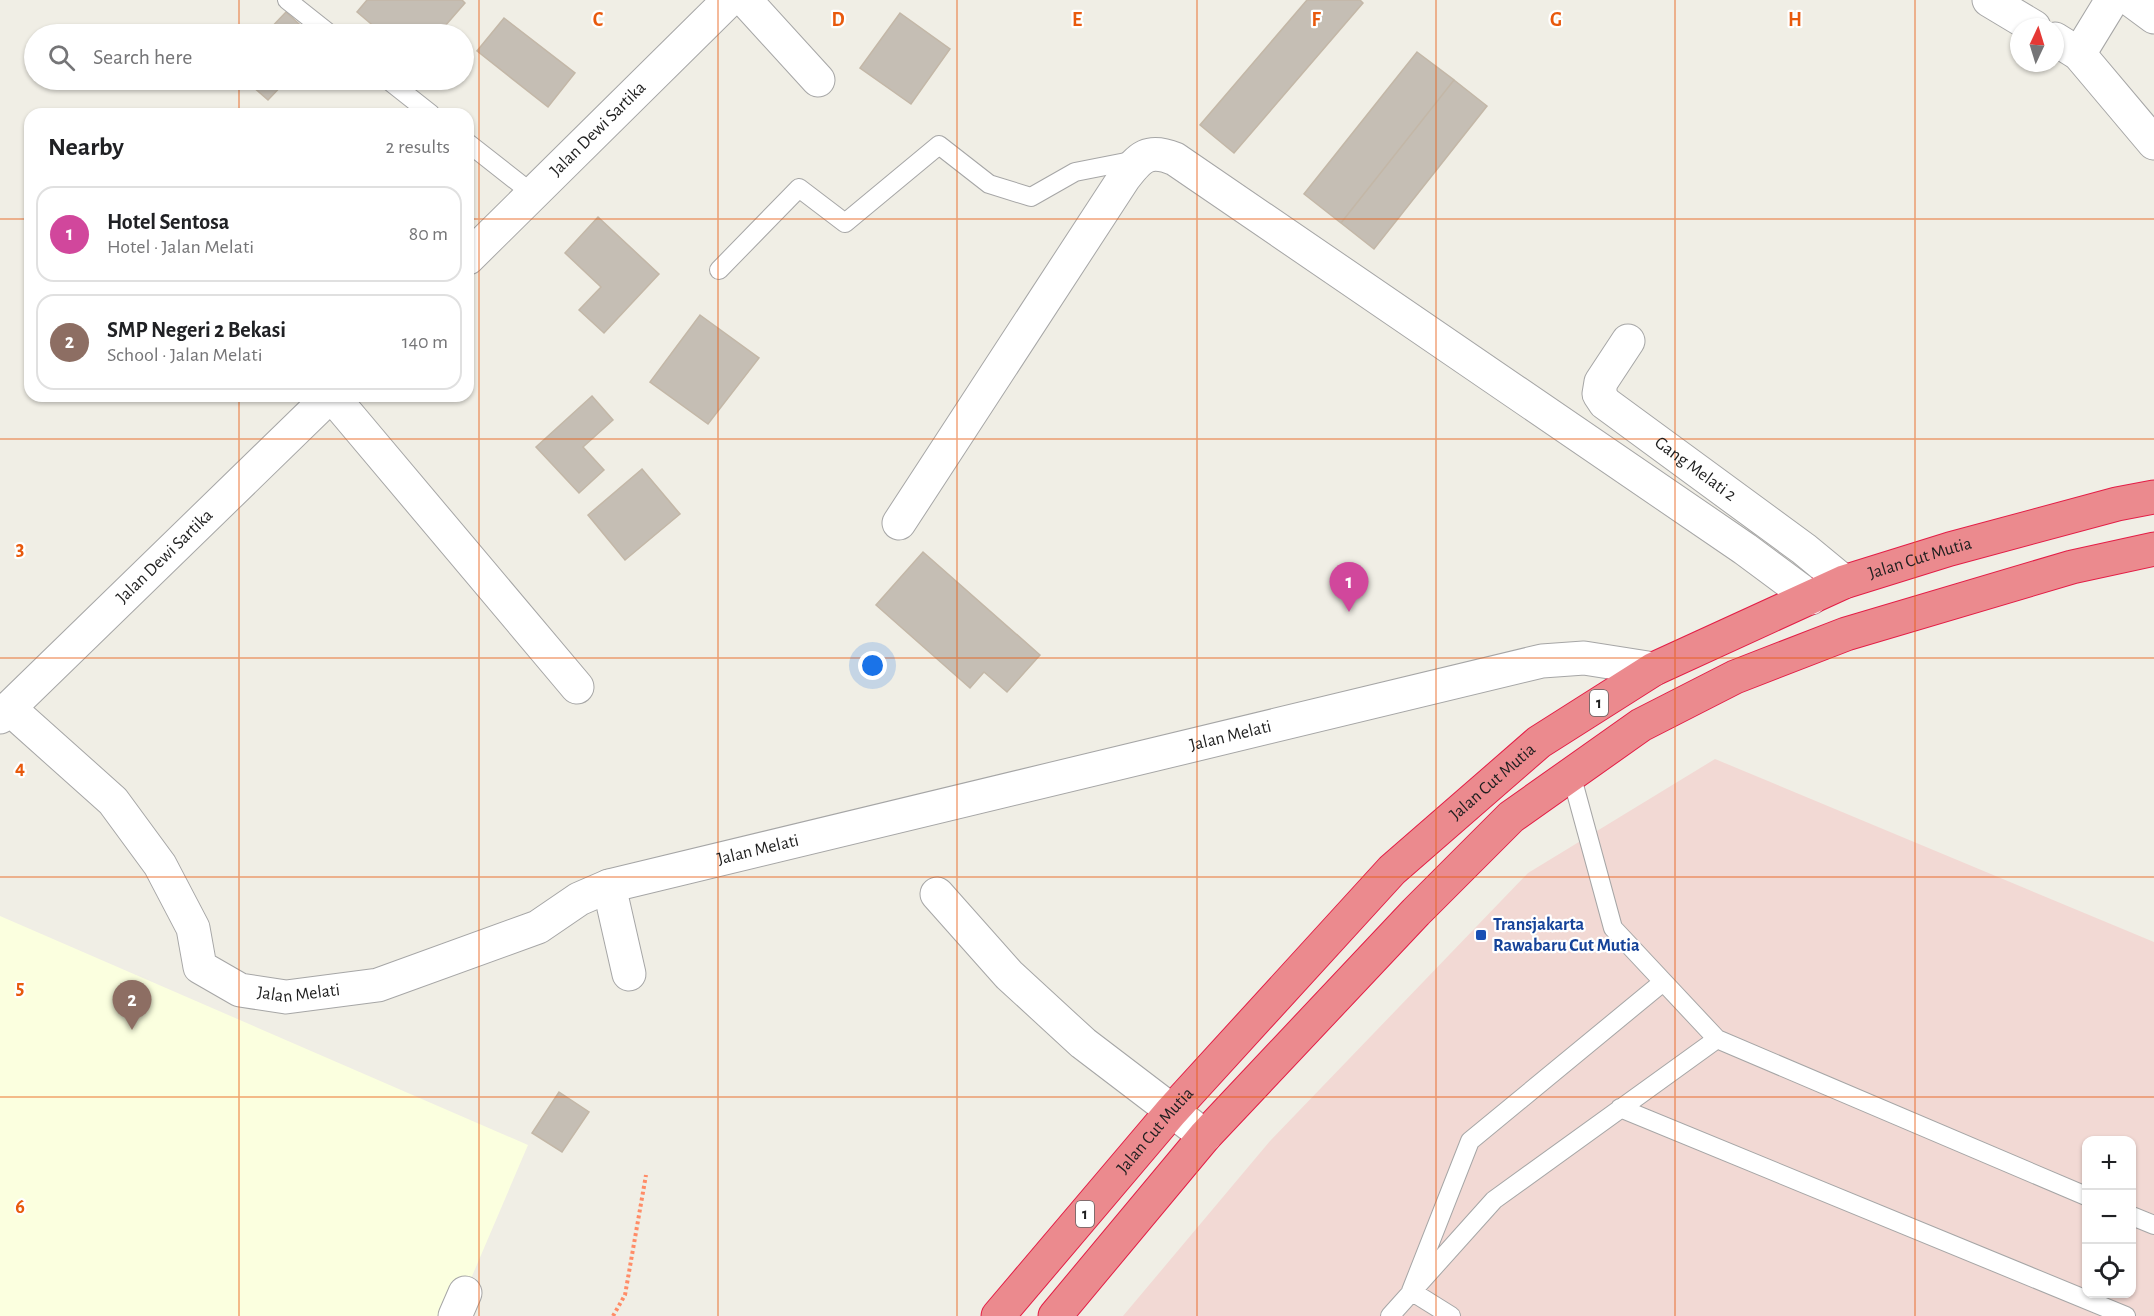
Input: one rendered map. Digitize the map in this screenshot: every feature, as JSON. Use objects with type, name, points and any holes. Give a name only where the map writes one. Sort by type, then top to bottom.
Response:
[{"type":"highway","name":"Jalan Cut Mutia","points":[[998,1316],[1172,1112],[1392,870],[1539,742],[1654,669],[1844,582],[1950,549],[2117,504],[2154,497]]},
{"type":"highway","name":"1","points":[[1055,1316],[1205,1136],[1416,912],[1511,817],[1571,774],[1651,720],[1735,677],[1846,634],[2072,567],[2154,549]]},
{"type":"street","name":"Jalan Dewi Sartika","points":[[474,252],[729,0]]},
{"type":"street","points":[[745,0],[818,80]]},
{"type":"street","points":[[1989,0],[2019,18]]},
{"type":"street","points":[[2112,0],[2067,47],[2154,143]]},
{"type":"street","points":[[2131,0],[2154,17]]},
{"type":"street","points":[[899,524],[1124,178],[1138,160],[1150,154],[1162,154],[1175,159],[1745,549],[1811,598]]},
{"type":"street","name":"Gang Melati 2","points":[[1628,341],[1601,382],[1599,394],[1605,403],[1804,549],[1844,582]]},
{"type":"street","name":"Jalan Dewi Sartika","points":[[5,713],[325,402]]},
{"type":"street","points":[[336,402],[577,687]]},
{"type":"street","name":"Jalan Melati","points":[[5,713],[113,801],[160,865],[193,928],[200,967],[240,990],[286,997],[378,985],[538,927],[579,899],[609,886],[1542,661],[1584,658],[1654,669]]},
{"type":"street","points":[[609,886],[629,974]]},
{"type":"street","points":[[937,894],[1009,975],[1083,1043],[1205,1136]]},
{"type":"lane","points":[[287,0],[317,24]]},
{"type":"lane","points":[[401,90],[423,108]]},
{"type":"lane","points":[[719,270],[799,188],[845,223],[939,145],[989,184],[1031,197],[1075,172],[1138,160]]},
{"type":"lane","points":[[474,148],[533,194]]},
{"type":"lane","points":[[1571,774],[1613,928],[1717,1039],[2082,1194]]},
{"type":"lane","points":[[1411,1291],[1470,1141],[1663,981]]},
{"type":"lane","points":[[1390,1316],[1494,1200],[1717,1039]]},
{"type":"lane","points":[[1620,1108],[2127,1316]]},
{"type":"lane","points":[[2136,1218],[2154,1225]]},
{"type":"lane","points":[[1411,1291],[1451,1316]]},
{"type":"path","points":[[613,1316],[625,1295],[646,1175]]},
{"type":"shaded area","points":[[1715,759],[2154,942],[2154,1316],[1123,1316],[1270,1141],[1528,873]]},
{"type":"shaded area","points":[[0,916],[528,1145],[455,1316],[0,1316]]},
{"type":"building","points":[[367,0],[462,0],[465,3],[447,24],[371,24],[357,12]]},
{"type":"building","points":[[1307,0],[1360,0],[1363,3],[1234,153],[1200,125]]},
{"type":"building","points":[[286,12],[299,24],[275,24]]},
{"type":"building","points":[[900,13],[950,49],[911,104],[860,68]]},
{"type":"building","points":[[504,18],[575,73],[548,107],[477,51]]},
{"type":"building","points":[[1417,52],[1454,80],[1341,223],[1304,194]]},
{"type":"building","points":[[1454,80],[1487,106],[1374,249],[1341,223]]},
{"type":"building","points":[[256,90],[278,90],[268,100]]},
{"type":"building","points":[[598,217],[659,274],[604,333],[579,310],[601,287],[565,253]]},
{"type":"building","points":[[700,315],[759,358],[708,424],[650,382]]},
{"type":"building","points":[[592,396],[613,420],[583,447],[604,470],[579,493],[536,447]]},
{"type":"building","points":[[642,469],[680,514],[625,560],[588,515]]},
{"type":"building","points":[[923,552],[1040,655],[1007,692],[984,672],[970,688],[876,605]]},
{"type":"building","points":[[559,1092],[589,1112],[562,1152],[532,1133]]},
{"type":"place","name":"Hotel Sentosa","points":[[1349,612]]},
{"type":"place","name":"Transjakarta Rawabaru Cut Mutia","points":[[1481,935]]},
{"type":"place","name":"SMP Negeri 2 Bekasi","points":[[132,1030]]}]
